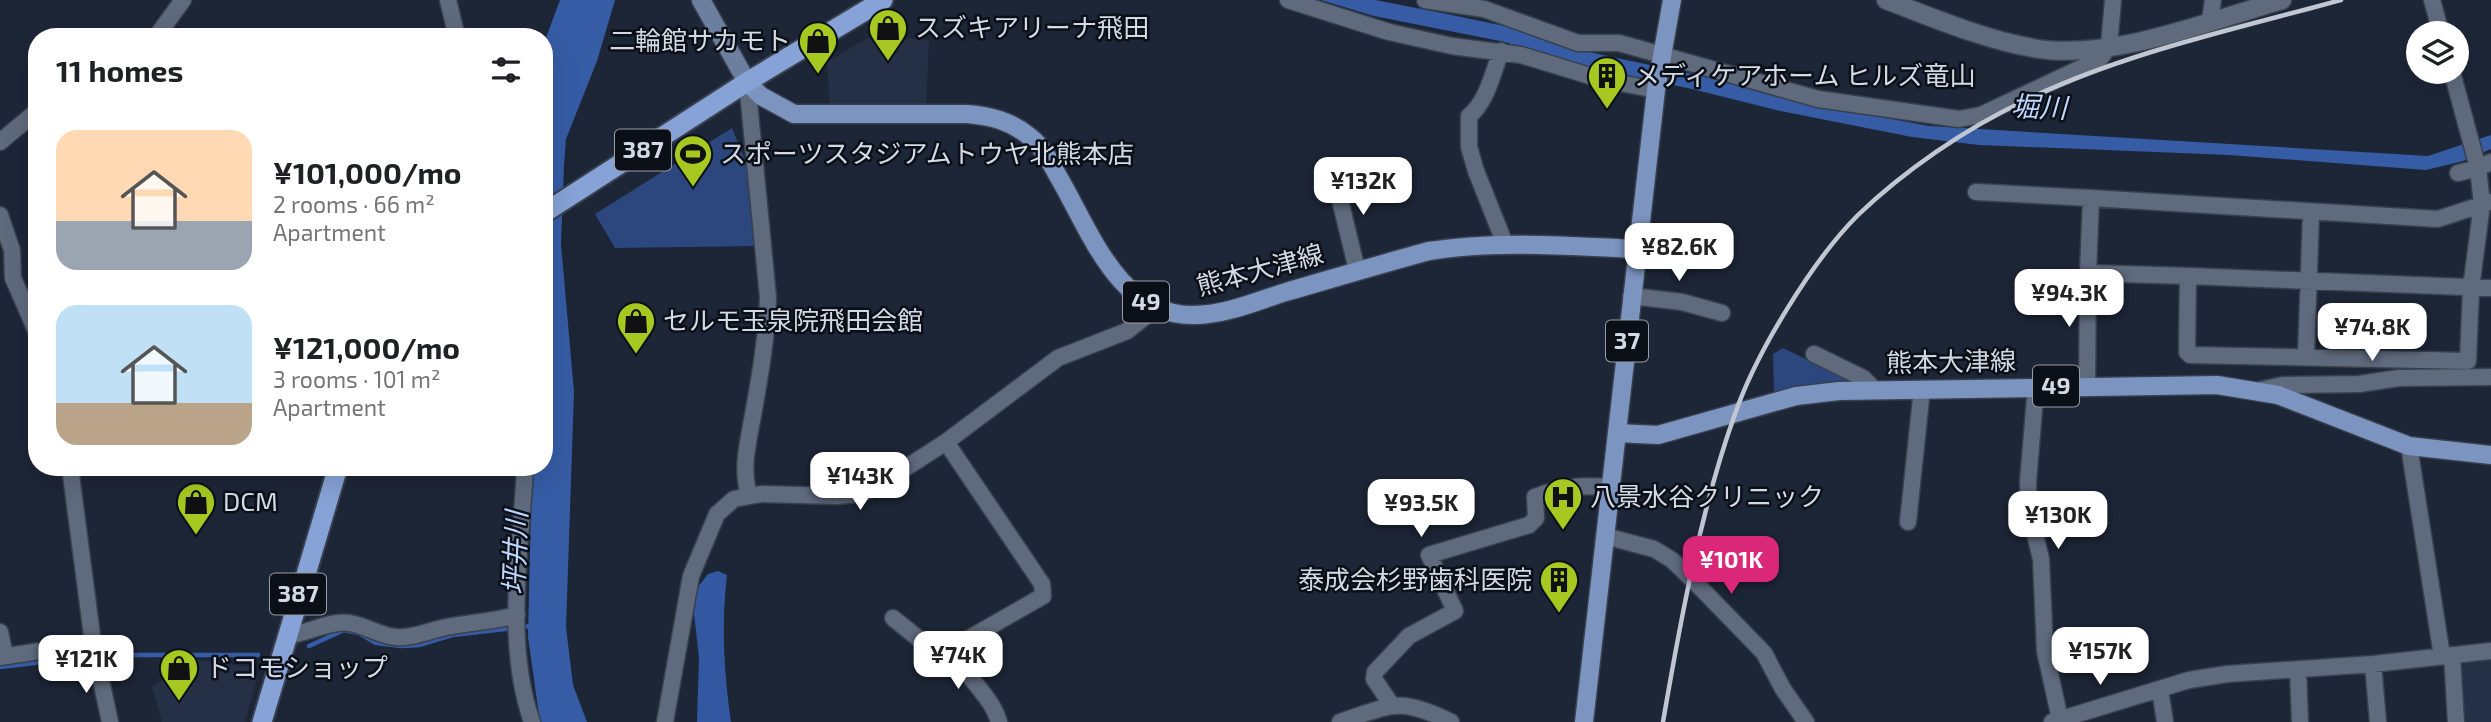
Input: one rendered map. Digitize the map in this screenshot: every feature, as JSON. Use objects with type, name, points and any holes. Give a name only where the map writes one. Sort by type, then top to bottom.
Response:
[{"type":"highway","name":"387","points":[[553,207],[747,82],[883,0]]},
{"type":"highway","name":"387","points":[[262,722],[335,476]]},
{"type":"main road","points":[[701,0],[747,82]]},
{"type":"main road","name":"37","points":[[1584,722],[1656,88],[1672,0]]},
{"type":"main road","name":"49","points":[[747,82],[761,96],[794,114],[967,114],[992,116],[1012,124],[1032,138],[1052,165],[1117,277],[1155,309]]},
{"type":"main road","name":"熊本大津線","points":[[1155,309],[1193,315],[1210,313],[1429,251],[1505,244],[1638,249]]},
{"type":"main road","name":"熊本大津線","points":[[1617,433],[1658,435],[1796,396],[1922,388],[2200,384],[2278,395],[2409,446],[2491,455]]},
{"type":"street","points":[[163,28],[183,0]]},
{"type":"street","points":[[448,0],[455,28]]},
{"type":"street","points":[[1288,0],[1399,35],[1452,46],[1502,51],[1600,79],[1656,88]]},
{"type":"street","points":[[1425,0],[1484,9],[1578,43],[1619,43],[1818,99],[1959,119],[1980,115],[2100,59],[2109,46],[2113,0]]},
{"type":"street","points":[[1886,0],[1966,29],[2034,48],[2061,50],[2109,46],[2282,0]]},
{"type":"street","points":[[2210,20],[2213,0]]},
{"type":"street","points":[[2432,0],[2438,21]]},
{"type":"street","points":[[1502,51],[1476,111],[1469,116],[1469,147],[1505,244]]},
{"type":"street","points":[[747,82],[768,297],[768,321],[746,450],[744,477],[749,495]]},
{"type":"street","points":[[2455,84],[2469,135],[2482,164],[2487,202],[2471,288],[2468,369]]},
{"type":"street","points":[[0,142],[28,119]]},
{"type":"street","points":[[2458,173],[2482,164]]},
{"type":"street","points":[[1333,171],[1357,271]]},
{"type":"street","points":[[1976,192],[2438,219],[2487,202]]},
{"type":"street","points":[[2087,386],[2091,198]]},
{"type":"street","points":[[2306,356],[2311,213]]},
{"type":"street","points":[[0,215],[12,250],[6,280],[28,318]]},
{"type":"street","points":[[2088,273],[2491,288]]},
{"type":"street","points":[[2188,276],[2187,352],[2190,355],[2306,356],[2468,369],[2491,377]]},
{"type":"street","points":[[1632,296],[1682,302],[1722,313]]},
{"type":"street","points":[[665,722],[691,576],[707,531],[717,514],[734,499],[749,495],[860,494],[877,487],[946,442],[1058,358],[1127,331],[1155,309]]},
{"type":"street","points":[[1814,354],[1863,378],[1874,390]]},
{"type":"street","points":[[2258,391],[2283,385],[2468,369]]},
{"type":"street","points":[[2036,386],[2028,482],[2029,510],[2042,559],[2045,651],[2056,721],[2160,689],[2227,674],[2373,664],[2491,651]]},
{"type":"street","points":[[1908,522],[1922,388]]},
{"type":"street","points":[[892,618],[919,639],[954,647],[1043,596],[1044,589],[946,442]]},
{"type":"street","points":[[2409,446],[2447,656],[2456,722]]},
{"type":"street","points":[[71,476],[93,643],[110,722]]},
{"type":"street","points":[[525,476],[517,615],[518,661],[524,699],[532,722]]},
{"type":"street","points":[[1391,704],[1374,679],[1375,673],[1409,636],[1454,611],[1429,555],[1496,532],[1529,525],[1535,518],[1535,497],[1558,488],[1572,485],[1610,487]]},
{"type":"street","points":[[1605,536],[1654,549],[1679,566],[1764,653],[1783,689],[1806,722]]},
{"type":"street","points":[[286,636],[304,634],[336,623],[363,626],[383,635],[410,637],[453,625],[489,623],[517,615]]},
{"type":"street","points":[[0,632],[2,656],[93,643]]},
{"type":"street","points":[[954,647],[957,659],[995,708],[999,722]]},
{"type":"street","points":[[2373,664],[2378,722]]},
{"type":"street","points":[[2298,669],[2300,722]]},
{"type":"street","points":[[2160,689],[2165,722]]},
{"type":"street","points":[[1340,722],[1391,704],[1424,708],[1451,722]]},
{"type":"shaded area","points":[[560,0],[615,0],[597,61],[566,139],[564,166],[561,244],[574,392],[566,627],[573,685],[587,722],[540,722],[528,637],[532,476],[553,476],[553,28],[550,28]]},
{"type":"shaded area","points":[[1321,0],[1375,0],[1447,14],[1514,28],[1556,45],[1706,77],[1821,106],[1929,126],[2428,156],[2491,135],[2491,149],[2463,161],[2426,170],[2229,155],[1979,145],[1912,137],[1596,70],[1505,42],[1374,16]]},
{"type":"shaded area","points":[[895,22],[903,38],[929,40],[926,108],[830,108],[827,62]]},
{"type":"shaded area","name":"スポーツスタジアムトウヤ北熊本店","points":[[732,128],[747,165],[756,246],[615,248],[595,214]]},
{"type":"shaded area","points":[[1783,348],[1857,384],[1774,391],[1773,354]]},
{"type":"shaded area","points":[[718,571],[727,575],[724,648],[731,722],[697,722],[699,658],[693,605],[698,587],[708,574]]},
{"type":"shaded area","points":[[193,659],[251,667],[250,672],[258,675],[245,722],[162,722],[152,687]]},
{"type":"shaded area","points":[[2491,659],[2491,722],[2462,722],[2460,668],[2465,663]]},
{"type":"waterway","points":[[309,646],[344,630],[359,633],[376,643],[401,646],[419,645],[452,635],[531,626]]},
{"type":"waterway","points":[[0,667],[102,655],[258,655]]},
{"type":"railway","points":[[1663,722],[1684,606],[1702,527],[1735,414],[1771,336],[1804,282],[1840,234],[1895,182],[1958,138],[2024,101],[2100,69],[2180,43],[2341,0]]},
{"type":"place","name":"スズキアリーナ飛田","points":[[888,62]]},
{"type":"place","name":"二輪館サカモト","points":[[818,75]]},
{"type":"place","name":"メディケアホーム ヒルズ竜山","points":[[1607,110]]},
{"type":"place","name":"スポーツスタジアムトウヤ北熊本店","points":[[693,188]]},
{"type":"place","name":"セルモ玉泉院飛田会館","points":[[636,355]]},
{"type":"place","name":"八景水谷クリニック","points":[[1563,531]]},
{"type":"place","name":"DCM","points":[[196,536]]},
{"type":"place","name":"泰成会杉野歯科医院","points":[[1559,614]]},
{"type":"place","name":"ドコモショップ","points":[[179,702]]},
{"type":"water label","name":"堀川","points":[[2039,107]]},
{"type":"water label","name":"坪井川","points":[[515,553]]}]
